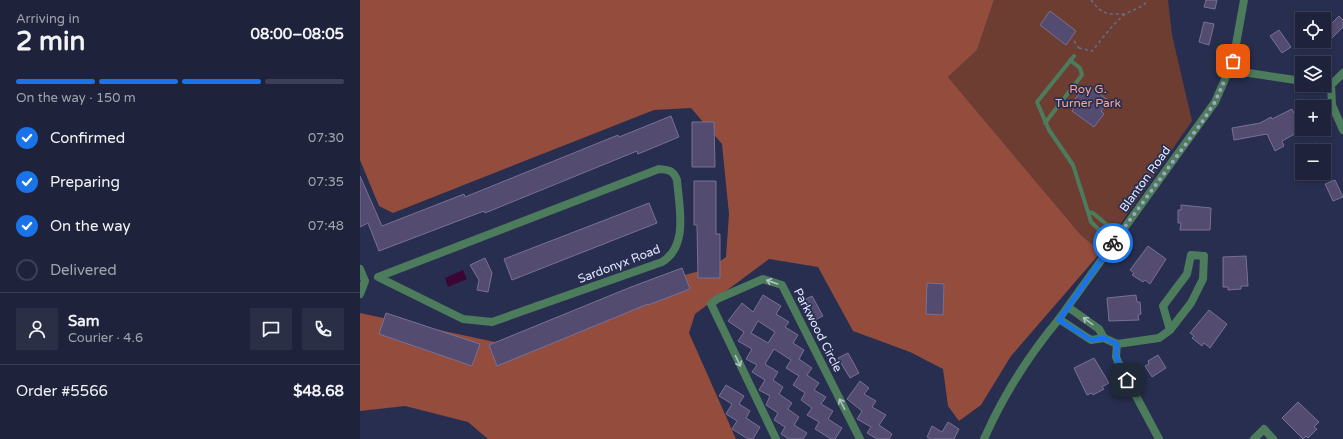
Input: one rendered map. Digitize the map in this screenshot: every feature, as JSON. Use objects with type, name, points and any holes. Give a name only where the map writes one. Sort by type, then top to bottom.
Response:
[{"type":"street","name":"Blanton Road","points":[[984,439],[1019,375],[1042,340],[1059,320],[1215,102],[1230,70],[1240,27],[1244,0]]},
{"type":"street","points":[[1230,70],[1295,80]]},
{"type":"street","points":[[1331,82],[1343,72]]},
{"type":"street","points":[[1329,92],[1332,105],[1343,130]]},
{"type":"street","name":"Sardonyx Road","points":[[363,282],[659,169],[671,170],[675,173],[677,180],[680,237],[674,252],[669,258],[504,318],[492,322],[463,319],[378,277]]},
{"type":"street","points":[[1059,320],[1091,340],[1104,338],[1117,344],[1159,338],[1170,330],[1184,313],[1203,279],[1204,256],[1191,255],[1187,274],[1163,306],[1170,330]]},
{"type":"street","points":[[360,269],[363,282],[360,294]]},
{"type":"street","name":"Parkwood Circle","points":[[776,439],[711,304],[717,299],[763,279],[782,285],[860,439]]},
{"type":"street","points":[[1068,307],[1099,329],[1104,338]]},
{"type":"street","points":[[1117,344],[1116,357],[1159,439]]},
{"type":"street","points":[[1254,439],[1264,429],[1273,439]]},
{"type":"lane","points":[[1074,56],[1037,102],[1045,123],[1073,164],[1091,222],[1113,243]]},
{"type":"lane","points":[[1045,123],[1082,75],[1080,68],[1070,60]]},
{"type":"lane","points":[[1088,212],[1093,213],[1119,235]]},
{"type":"path","points":[[1091,0],[1098,10],[1106,15],[1126,14]]},
{"type":"path","points":[[1074,41],[1079,48],[1092,51],[1126,14],[1145,5],[1148,0]]},
{"type":"path","points":[[1074,56],[1079,48]]},
{"type":"green space","name":"Roy G. Turner Park","points":[[994,0],[1168,0],[1172,35],[1192,121],[1101,252],[1080,234],[948,77],[977,50]]},
{"type":"shaded area","points":[[360,0],[994,0],[977,50],[948,77],[1080,234],[1101,252],[1011,356],[981,405],[959,421],[948,406],[943,369],[910,352],[853,331],[818,267],[769,259],[695,314],[689,333],[736,439],[488,439],[468,422],[405,406],[360,411],[360,313],[513,346],[662,281],[711,268],[726,257],[729,214],[722,144],[691,108],[654,110],[393,213],[379,206],[360,160]]},
{"type":"shaded area","points":[[463,270],[467,279],[448,287],[445,278]]},
{"type":"building","points":[[1206,0],[1217,0],[1215,9],[1204,7]]},
{"type":"building","points":[[1050,11],[1076,31],[1066,45],[1040,25]]},
{"type":"building","points":[[1339,16],[1343,20],[1343,27],[1331,39],[1331,24]]},
{"type":"building","points":[[1204,22],[1214,24],[1209,45],[1199,42]]},
{"type":"building","points":[[1279,30],[1291,47],[1282,53],[1270,36]]},
{"type":"building","points":[[1085,87],[1089,90],[1091,87],[1109,101],[1101,111],[1104,114],[1094,127],[1072,111],[1075,107],[1071,104]]},
{"type":"building","points":[[1292,109],[1295,115],[1295,134],[1282,141],[1284,146],[1275,151],[1267,134],[1234,140],[1232,128],[1260,123],[1271,117],[1272,119]]},
{"type":"building","points":[[671,116],[679,137],[638,154],[637,151],[485,213],[484,211],[379,251],[368,223],[360,227],[360,176],[382,226],[464,194],[465,197],[618,135],[619,137]]},
{"type":"building","points":[[692,122],[714,122],[715,167],[692,167]]},
{"type":"building","points":[[1335,180],[1343,197],[1333,201],[1325,184]]},
{"type":"building","points":[[694,181],[716,181],[716,234],[720,234],[720,278],[698,278],[697,225],[694,225]]},
{"type":"building","points":[[649,203],[657,223],[512,280],[504,259]]},
{"type":"building","points":[[1181,205],[1211,208],[1210,230],[1180,230],[1181,223],[1178,223],[1178,210],[1181,210]]},
{"type":"building","points":[[1148,246],[1166,259],[1150,284],[1145,280],[1143,282],[1132,275],[1134,273],[1130,270]]},
{"type":"building","points":[[1246,256],[1248,286],[1241,286],[1241,289],[1228,290],[1228,287],[1223,287],[1223,257]]},
{"type":"building","points":[[485,258],[492,273],[488,292],[477,290],[479,280],[470,265]]},
{"type":"building","points":[[682,268],[690,289],[648,304],[497,366],[489,345],[631,287]]},
{"type":"building","points":[[927,283],[944,284],[943,315],[926,314]]},
{"type":"building","points":[[763,295],[781,306],[776,314],[789,322],[785,327],[798,335],[793,343],[804,350],[799,359],[812,368],[807,375],[819,383],[814,390],[826,397],[821,404],[833,411],[828,419],[842,428],[835,439],[831,439],[815,429],[819,422],[807,415],[812,408],[801,400],[805,393],[793,385],[799,376],[786,368],[791,360],[774,349],[765,364],[778,372],[773,380],[783,387],[779,394],[792,403],[788,409],[799,417],[794,425],[807,433],[803,439],[789,439],[781,434],[785,427],[774,420],[778,413],[766,405],[770,396],[759,390],[765,380],[752,372],[757,365],[746,359],[752,349],[738,341],[744,332],[728,321],[742,303],[753,312]],"holes":[[[758,321],[775,332],[768,343],[751,333]]]},
{"type":"building","points":[[1136,295],[1137,302],[1140,302],[1141,314],[1138,315],[1139,320],[1109,321],[1107,298]]},
{"type":"building","points":[[812,296],[823,316],[813,321],[802,301]]},
{"type":"building","points":[[1209,310],[1227,324],[1210,348],[1204,343],[1202,346],[1192,338],[1194,336],[1190,333]]},
{"type":"building","points":[[386,313],[480,344],[472,366],[379,334]]},
{"type":"building","points":[[848,353],[859,373],[850,378],[838,358]]},
{"type":"building","points":[[1158,355],[1166,368],[1152,377],[1145,366],[1149,364],[1148,361]]},
{"type":"building","points":[[1094,358],[1109,383],[1102,387],[1104,389],[1093,395],[1092,393],[1087,395],[1074,368]]},
{"type":"building","points":[[860,381],[869,388],[864,394],[876,401],[872,407],[886,415],[879,425],[892,434],[889,439],[877,439],[867,433],[871,427],[857,419],[862,411],[847,399]]},
{"type":"building","points":[[726,385],[744,396],[739,404],[750,411],[746,418],[760,427],[753,439],[748,439],[732,429],[737,421],[726,414],[732,404],[719,396]]},
{"type":"building","points":[[1298,402],[1319,422],[1314,427],[1317,429],[1308,438],[1306,436],[1303,439],[1282,418]]},
{"type":"building","points":[[948,422],[959,429],[954,439],[931,439],[927,437],[932,426],[942,432]]},
{"type":"way so far","points":[[1113,243],[1202,122],[1215,102],[1233,61]]},
{"type":"route","points":[[1113,243],[1059,320],[1091,340],[1104,338],[1117,344],[1116,357],[1127,380]]}]
